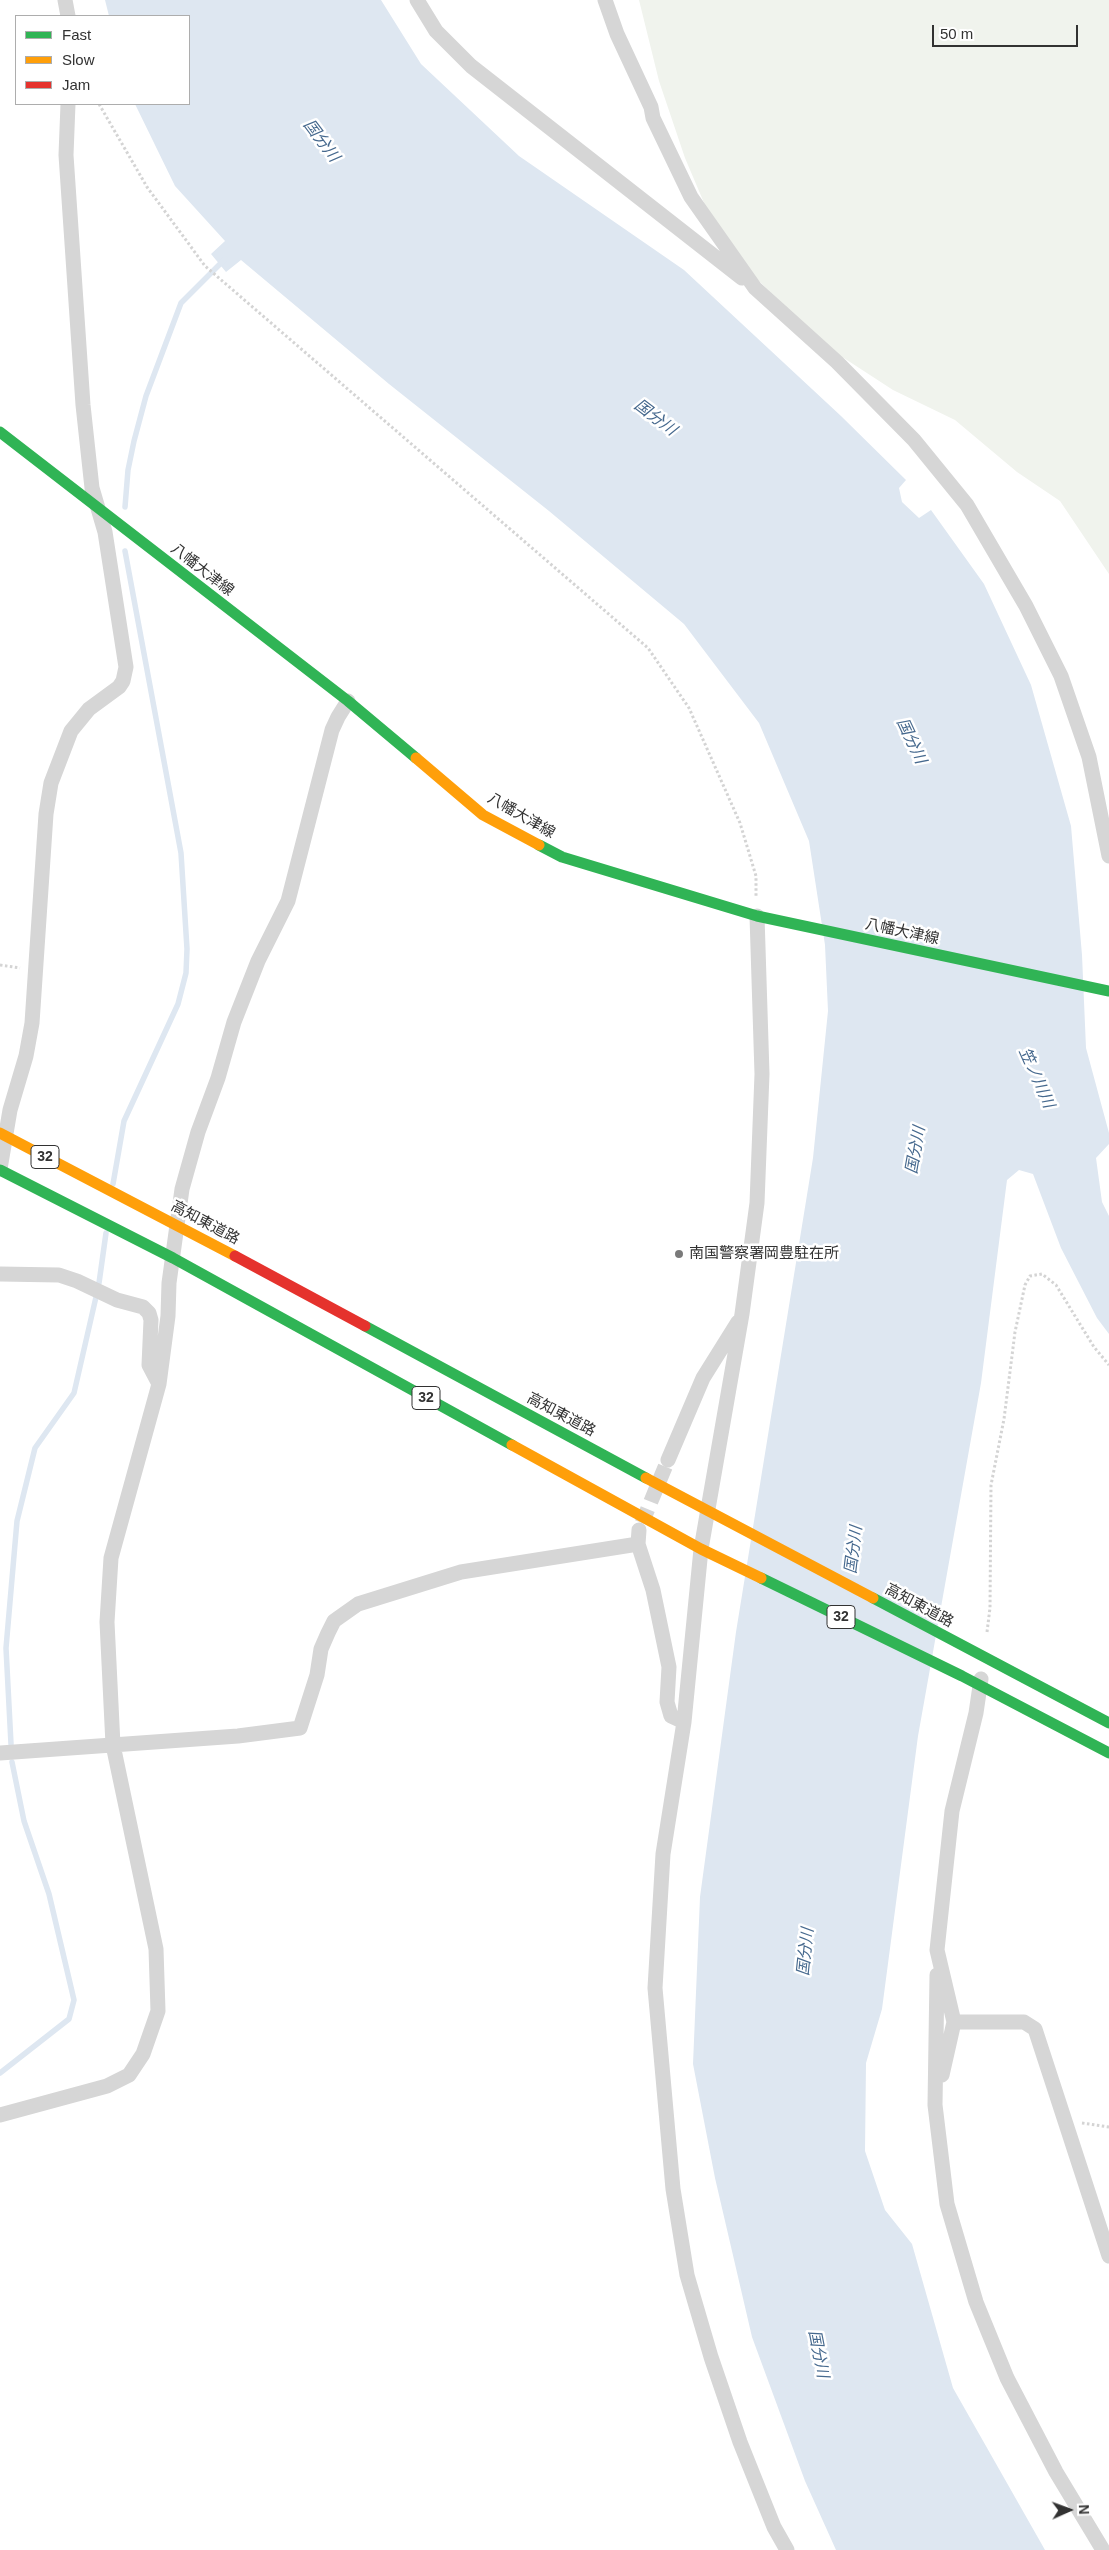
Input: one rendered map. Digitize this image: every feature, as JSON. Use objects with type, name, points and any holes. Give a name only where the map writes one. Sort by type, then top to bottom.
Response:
[{"type":"main road","name":"八幡大津線","points":[[0,432],[348,701],[483,815],[562,857],[762,918],[1109,991]]},
{"type":"main road","name":"高知東道路","points":[[3,1135],[89,1181],[178,1225],[726,1521],[1109,1723]]},
{"type":"main road","name":"32","points":[[0,1169],[172,1258],[700,1549],[962,1676],[1109,1753]]},
{"type":"street","points":[[65,0],[68,15]]},
{"type":"street","points":[[417,0],[436,31],[471,66],[755,288],[837,362],[914,440],[967,505],[1026,606],[1061,676],[1088,757],[1109,856]]},
{"type":"street","points":[[605,0],[617,34],[651,106],[653,118],[691,197],[755,288]]},
{"type":"street","points":[[0,1169],[3,1135],[26,1056],[32,1023],[46,814],[51,783],[66,741],[80,718],[119,687],[126,668],[108,547],[92,488],[80,385],[66,155],[68,105]]},
{"type":"street","points":[[0,2115],[107,2086],[129,2074],[143,2054],[158,2011],[156,1949],[113,1746],[108,1622],[111,1558],[159,1384],[172,1258],[182,1189],[198,1132],[218,1078],[234,1022],[258,961],[288,901],[332,730],[348,701]]},
{"type":"street","points":[[762,918],[762,1074],[758,1203],[742,1314],[700,1549],[684,1722],[663,1854],[655,1988],[673,2189],[688,2275],[711,2357],[740,2442],[774,2526],[787,2550]]},
{"type":"street","points":[[0,1274],[58,1275],[77,1281],[117,1300],[143,1307],[149,1313],[151,1320],[149,1365],[159,1384]]},
{"type":"street","points":[[668,1460],[703,1378],[742,1314]]},
{"type":"street","points":[[0,1753],[238,1736],[300,1728],[317,1676],[321,1649],[328,1633],[334,1622],[358,1604],[461,1572],[638,1537],[653,1590],[668,1667],[668,1702],[671,1716],[684,1722]]},
{"type":"street","points":[[983,1656],[980,1686],[952,1811],[937,1950],[935,2105],[947,2204],[976,2302],[1007,2378],[1056,2472],[1103,2550]]},
{"type":"street","points":[[935,2105],[954,2022],[937,1950]]},
{"type":"street","points":[[954,2022],[1024,2022],[1035,2029],[1109,2256]]},
{"type":"path","points":[[100,105],[147,187],[205,266],[648,648],[689,708],[740,823],[756,876],[762,918]]},
{"type":"path","points":[[983,1656],[990,1608],[991,1485],[1004,1419],[1014,1332],[1025,1285],[1030,1276],[1042,1274],[1056,1285],[1094,1347],[1109,1365]]},
{"type":"path","points":[[1064,2121],[1109,2127]]},
{"type":"shaded area","points":[[639,0],[1109,0],[1109,574],[1060,501],[1017,472],[955,420],[893,390],[830,349],[737,260],[713,224],[685,158],[659,81]]},
{"type":"water","points":[[105,0],[381,0],[421,64],[519,156],[684,270],[841,416],[906,480],[899,488],[902,502],[919,518],[931,510],[984,584],[1031,685],[1071,826],[1082,955],[1086,1048],[1109,1133],[1109,1144],[1096,1158],[1102,1202],[1109,1216],[1109,1334],[1097,1318],[1061,1248],[1033,1174],[1019,1170],[1007,1180],[981,1383],[918,1736],[882,2009],[866,2063],[865,2151],[885,2210],[912,2244],[953,2388],[1045,2550],[836,2550],[805,2481],[752,2337],[715,2178],[693,2064],[700,1897],[736,1632],[813,1158],[828,1011],[825,945],[809,841],[759,723],[684,624],[549,511],[389,384],[241,260],[226,272],[211,254],[225,241],[175,186],[135,105],[190,105],[190,15],[109,15]]},
{"type":"waterway","points":[[125,507],[128,470],[146,396],[181,303],[225,259]]},
{"type":"waterway","points":[[113,1184],[124,1121],[178,1004],[186,973],[187,949],[181,853],[125,551]]},
{"type":"waterway","points":[[99,1283],[106,1233]]},
{"type":"waterway","points":[[11,1744],[6,1648],[17,1521],[35,1448],[74,1393],[96,1297]]},
{"type":"waterway","points":[[0,2073],[69,2019],[74,2000],[49,1894],[24,1821],[12,1762]]},
{"type":"tunnel","points":[[642,1523],[668,1460]]},
{"type":"traffic: fast","points":[[0,432],[348,701],[416,758]]},
{"type":"traffic: fast","points":[[539,845],[562,857],[757,916],[1109,991]]},
{"type":"traffic: fast","points":[[0,1170],[173,1258],[512,1445]]},
{"type":"traffic: fast","points":[[365,1326],[646,1478]]},
{"type":"traffic: fast","points":[[761,1578],[962,1676],[1109,1753]]},
{"type":"traffic: fast","points":[[873,1598],[1109,1723]]},
{"type":"traffic: slow","points":[[416,758],[483,815],[539,845]]},
{"type":"traffic: slow","points":[[0,1133],[235,1256]]},
{"type":"traffic: slow","points":[[512,1445],[701,1549],[761,1578]]},
{"type":"traffic: slow","points":[[646,1478],[873,1598]]},
{"type":"traffic: jam","points":[[235,1256],[365,1326]]},
{"type":"place","name":"南国警察署岡豊駐在所","points":[[679,1254]]},
{"type":"water label","name":"国分川","points":[[321,141]]},
{"type":"water label","name":"国分川","points":[[655,418]]},
{"type":"water label","name":"国分川","points":[[911,741]]},
{"type":"water label","name":"笠ノ川川","points":[[1036,1078]]},
{"type":"water label","name":"国分川","points":[[916,1150]]},
{"type":"water label","name":"国分川","points":[[854,1550]]},
{"type":"water label","name":"国分川","points":[[806,1952]]},
{"type":"water label","name":"国分川","points":[[818,2354]]}]
